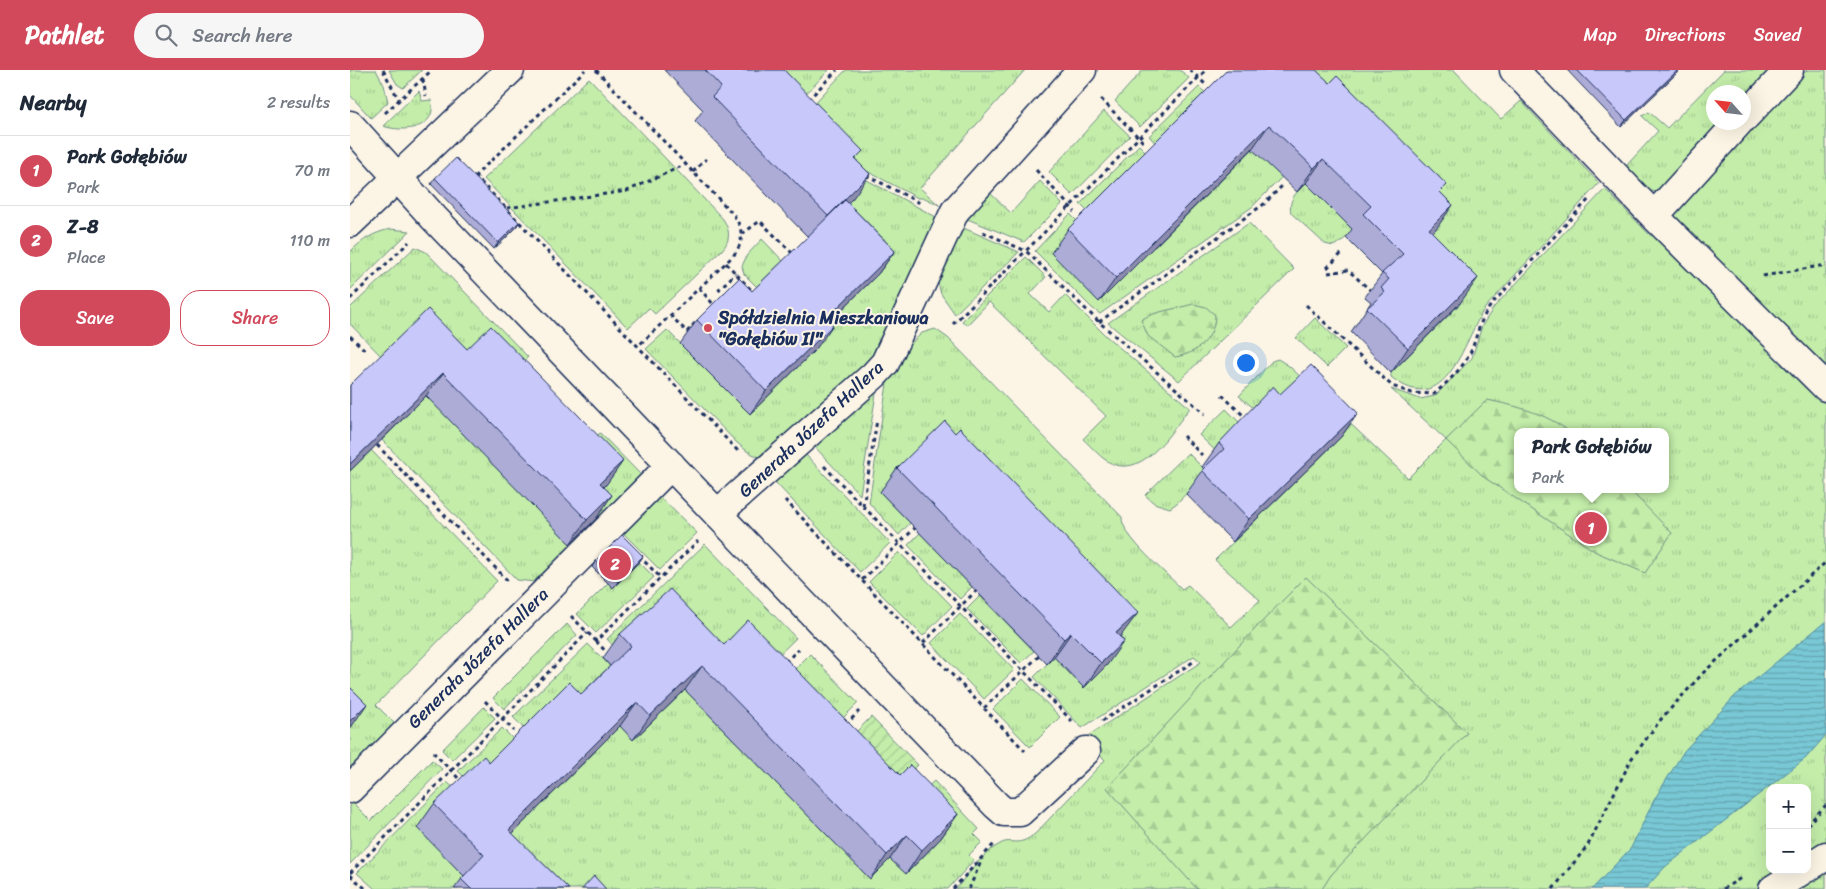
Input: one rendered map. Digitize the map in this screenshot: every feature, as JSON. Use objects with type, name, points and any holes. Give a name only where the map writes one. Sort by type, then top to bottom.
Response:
[{"type":"street","points":[[350,223],[510,70]]},
{"type":"street","name":"Generała Józefa Hallera","points":[[710,525],[761,475],[877,372],[892,349],[960,204],[1082,70]]},
{"type":"street","points":[[1514,70],[1654,216],[1826,387]]},
{"type":"street","points":[[1751,110],[1788,70]]},
{"type":"street","points":[[1654,216],[1732,130]]},
{"type":"street","points":[[355,131],[396,178],[671,465],[710,525],[1004,812],[1020,812],[1025,809],[1086,752]]},
{"type":"street","name":"Generała Józefa Hallera","points":[[350,789],[538,597],[671,465]]},
{"type":"street","points":[[1811,865],[1826,856]]},
{"type":"street","points":[[1772,889],[1796,874]]},
{"type":"path","points":[[383,70],[400,100]]},
{"type":"path","points":[[355,131],[400,100],[432,70]]},
{"type":"path","points":[[350,299],[585,70]]},
{"type":"path","points":[[596,70],[734,215],[742,234],[738,250],[726,263],[638,346]]},
{"type":"path","points":[[804,104],[837,70]]},
{"type":"path","points":[[1190,70],[1205,84]]},
{"type":"path","points":[[953,324],[1206,70]]},
{"type":"path","points":[[423,79],[426,96]]},
{"type":"path","points":[[1096,94],[1144,143]]},
{"type":"path","points":[[693,172],[706,159]]},
{"type":"path","points":[[506,208],[627,191],[686,164]]},
{"type":"path","points":[[1032,166],[1075,212]]},
{"type":"path","points":[[861,173],[952,218],[1026,251],[1099,322],[1205,414]]},
{"type":"path","points":[[1306,305],[1392,386],[1412,393],[1434,394],[1465,362],[1472,348],[1478,325],[1491,305],[1613,174]]},
{"type":"path","points":[[475,176],[1025,751]]},
{"type":"path","points":[[1099,322],[1264,204],[1282,186]]},
{"type":"path","points":[[742,234],[760,221],[792,253]]},
{"type":"path","points":[[1343,252],[1327,271],[1348,270],[1370,290]]},
{"type":"path","points":[[726,263],[755,293],[748,297]]},
{"type":"path","points":[[1720,282],[1826,265]]},
{"type":"path","points":[[732,290],[725,296],[719,290],[736,273]]},
{"type":"path","points":[[699,288],[715,304],[710,309]]},
{"type":"path","points":[[670,315],[687,332],[700,318]]},
{"type":"path","points":[[350,336],[366,351]]},
{"type":"path","points":[[863,506],[883,381],[877,372]]},
{"type":"path","points":[[1222,395],[1243,415]]},
{"type":"path","points":[[1183,436],[1202,456]]},
{"type":"path","points":[[799,441],[1077,726]]},
{"type":"path","points":[[377,445],[538,597],[587,633],[608,654]]},
{"type":"path","points":[[596,641],[710,525]]},
{"type":"path","points":[[862,580],[915,528]]},
{"type":"path","points":[[1553,889],[1588,845],[1632,758],[1662,718],[1704,672],[1826,562]]},
{"type":"path","points":[[923,643],[976,591]]},
{"type":"path","points":[[366,889],[350,874],[587,633]]},
{"type":"path","points":[[984,708],[1039,656]]},
{"type":"path","points":[[1100,722],[1196,660]]},
{"type":"path","points":[[461,676],[514,731]]},
{"type":"path","points":[[409,728],[464,784]]},
{"type":"path","points":[[1811,821],[1826,805]]},
{"type":"path","points":[[953,889],[997,840]]},
{"type":"path","points":[[969,889],[984,856]]},
{"type":"green space","points":[[350,70],[376,70],[384,85],[388,102],[371,118],[350,95]]},
{"type":"green space","points":[[389,70],[422,70],[403,88],[397,84]]},
{"type":"green space","points":[[747,70],[829,70],[792,108]]},
{"type":"green space","points":[[846,70],[1025,70],[920,188],[939,205],[925,198],[918,198],[863,169],[806,112]]},
{"type":"green space","points":[[1143,70],[1180,70],[1189,78],[1140,127],[1115,101]]},
{"type":"green space","points":[[1276,70],[1454,70],[1501,119],[1521,101],[1599,183],[1485,308],[1451,371],[1440,383],[1426,389],[1410,388],[1391,377],[1391,373],[1461,303]]},
{"type":"green space","points":[[1724,70],[1774,70],[1751,94],[1751,85],[1709,85]]},
{"type":"green space","points":[[1807,70],[1826,70],[1826,889],[956,889],[976,864],[993,848],[1004,842],[1019,842],[1036,833],[1105,760],[1083,739],[1201,662],[1194,656],[1082,728],[1034,677],[1054,657],[1084,688],[1107,665],[880,492],[910,523],[899,535],[869,503],[888,377],[907,347],[922,333],[935,329],[948,338],[1122,517],[1123,525],[1136,544],[1182,589],[1188,585],[1231,627],[1260,600],[1215,560],[1341,437],[1256,410],[1239,396],[1272,361],[1278,359],[1289,366],[1408,478],[1446,440],[1391,389],[1420,399],[1435,396],[1472,358],[1482,326],[1494,307],[1605,189],[1651,236],[1749,130],[1751,130],[1751,127],[1780,96]]},
{"type":"green space","points":[[589,78],[723,219],[728,231],[728,239],[722,250],[655,314],[649,308],[628,328],[484,179]]},
{"type":"green space","points":[[1199,87],[1209,96],[1158,146],[1149,136]]},
{"type":"green space","points":[[1706,88],[1706,130],[1716,130],[1656,192],[1647,190],[1626,166],[1658,131],[1642,116],[1649,112],[1667,128]]},
{"type":"green space","points":[[419,91],[422,101],[431,100],[432,110],[430,117],[425,123],[400,129],[383,126]]},
{"type":"green space","points":[[1104,111],[1130,136],[1072,195],[1049,172]]},
{"type":"green space","points":[[1262,140],[1291,168],[1252,207],[1100,314],[1035,251],[1070,214],[1080,224],[1155,247]]},
{"type":"green space","points":[[1139,145],[1149,155],[1090,214],[1080,204]]},
{"type":"green space","points":[[852,172],[938,218],[879,348],[870,361],[761,458],[748,452],[736,442],[646,349],[667,330],[750,414],[809,342],[878,274],[828,223]]},
{"type":"green space","points":[[1040,181],[1062,204],[1024,242],[965,218],[989,192],[1011,213]]},
{"type":"green space","points":[[1306,183],[1354,230],[1341,242],[1333,246],[1325,244],[1291,213],[1292,200]]},
{"type":"green space","points":[[1249,223],[1294,269],[1179,381],[1108,323]]},
{"type":"green space","points":[[959,226],[1019,252],[955,314],[941,294],[937,279]]},
{"type":"green space","points":[[390,229],[410,231],[350,290],[350,252],[368,238]]},
{"type":"green space","points":[[762,239],[786,264],[767,297],[744,274],[742,266],[747,255]]},
{"type":"green space","points":[[415,247],[426,252],[528,357],[505,381],[384,359],[350,324],[350,308]]},
{"type":"green space","points":[[1026,257],[1046,277],[1030,294],[1049,312],[1065,295],[1106,336],[1190,408],[1167,438],[1137,464],[1125,466],[1113,464],[1101,456],[1083,439],[1106,416],[989,302],[967,325],[962,321]]},
{"type":"green space","points":[[1193,304],[1206,307],[1215,315],[1212,331],[1203,344],[1191,352],[1175,357],[1148,336],[1141,320],[1159,312]]},
{"type":"green space","points":[[1315,318],[1346,348],[1327,367],[1296,338]]},
{"type":"green space","points":[[877,387],[860,495],[813,445]]},
{"type":"green space","points":[[426,396],[577,455],[600,433],[642,476],[535,582],[517,580],[382,440]]},
{"type":"green space","points":[[1487,400],[1541,415],[1564,428],[1514,428],[1514,493],[1633,493],[1672,533],[1645,573],[1596,552],[1485,478],[1446,440]]},
{"type":"green space","points":[[1226,409],[1242,425],[1223,458],[1199,435]]},
{"type":"green space","points":[[371,450],[497,581],[376,705],[396,725],[350,771],[350,471]]},
{"type":"green space","points":[[804,453],[890,543],[860,572],[774,481]]},
{"type":"green space","points":[[1188,453],[1207,472],[1170,508],[1154,503],[1145,495]]},
{"type":"green space","points":[[660,497],[697,533],[660,570],[624,534]]},
{"type":"green space","points":[[920,533],[972,587],[960,599],[908,545]]},
{"type":"green space","points":[[705,544],[796,638],[760,673],[618,651],[607,639]]},
{"type":"green space","points":[[899,552],[952,606],[923,636],[869,582]]},
{"type":"green space","points":[[639,562],[654,577],[596,633],[577,614],[608,583],[613,588]]},
{"type":"green space","points":[[1306,577],[1467,733],[1331,875],[1322,889],[1197,889],[1107,788]]},
{"type":"green space","points":[[980,596],[1034,651],[1021,663],[967,609]]},
{"type":"green space","points":[[960,614],[1014,670],[984,699],[931,643]]},
{"type":"green space","points":[[567,624],[577,635],[504,709],[493,698]]},
{"type":"green space","points":[[588,644],[614,670],[685,690],[870,878],[908,805],[934,781],[979,829],[974,834],[982,842],[969,855],[974,860],[948,889],[527,889],[492,854],[596,751],[527,732],[513,717]]},
{"type":"green space","points":[[810,654],[858,703],[823,738],[789,675]]},
{"type":"green space","points":[[1023,679],[1060,717],[1030,747],[993,709]]},
{"type":"green space","points":[[484,707],[495,718],[452,760],[442,750]]},
{"type":"green space","points":[[871,717],[918,765],[895,787],[850,738]]},
{"type":"green space","points":[[502,728],[516,742],[473,786],[458,771]]},
{"type":"green space","points":[[432,760],[442,769],[350,864],[350,806],[353,803],[371,821]]},
{"type":"green space","points":[[447,782],[456,790],[418,828],[468,879],[458,889],[375,889],[357,873]]},
{"type":"water","points":[[1826,621],[1826,735],[1806,758],[1772,784],[1766,784],[1766,789],[1665,867],[1645,889],[1592,889],[1631,848],[1654,800],[1684,751],[1735,696]]},
{"type":"building","points":[[705,70],[784,70],[863,151],[855,159],[870,174],[828,216],[712,97],[721,87]]},
{"type":"building","points":[[1227,70],[1316,70],[1330,83],[1337,76],[1447,185],[1440,192],[1453,205],[1429,229],[1478,278],[1408,348],[1367,308],[1385,292],[1381,288],[1389,279],[1382,273],[1403,254],[1363,214],[1371,206],[1323,159],[1314,168],[1269,125],[1116,278],[1068,229]]},
{"type":"building","points":[[1577,70],[1678,70],[1626,120]]},
{"type":"building","points":[[456,158],[519,222],[498,243],[435,178]]},
{"type":"building","points":[[845,200],[895,251],[826,319],[833,325],[766,391],[697,320],[739,278],[752,291]]},
{"type":"building","points":[[428,309],[467,349],[491,326],[623,461],[600,483],[612,495],[587,520],[443,373],[350,464],[350,385]]},
{"type":"building","points":[[1311,365],[1358,413],[1249,519],[1202,470],[1224,449],[1219,443],[1273,386],[1280,394]]},
{"type":"building","points":[[945,421],[955,433],[960,428],[1138,613],[1116,633],[1124,641],[1101,663],[1071,633],[1064,639],[897,468]]},
{"type":"building","points":[[622,535],[643,556],[618,582],[596,561]]},
{"type":"building","points":[[670,589],[724,645],[748,620],[900,775],[910,765],[958,814],[922,850],[907,835],[887,855],[702,666],[650,716],[637,702],[509,830],[569,889],[471,889],[461,879],[484,855],[434,804],[484,756],[489,762],[569,682],[581,694],[631,646],[620,634]]},
{"type":"building","points":[[350,687],[367,704],[350,721]]},
{"type":"building","points":[[594,876],[606,889],[582,889]]},
{"type":"place","name":"Spółdzielnia Mieszkaniowa \"Gołębiów II\"","points":[[708,328]]},
{"type":"place","name":"Park Gołębiów","points":[[1591,528]]},
{"type":"place","name":"Z-8","points":[[615,564]]}]
